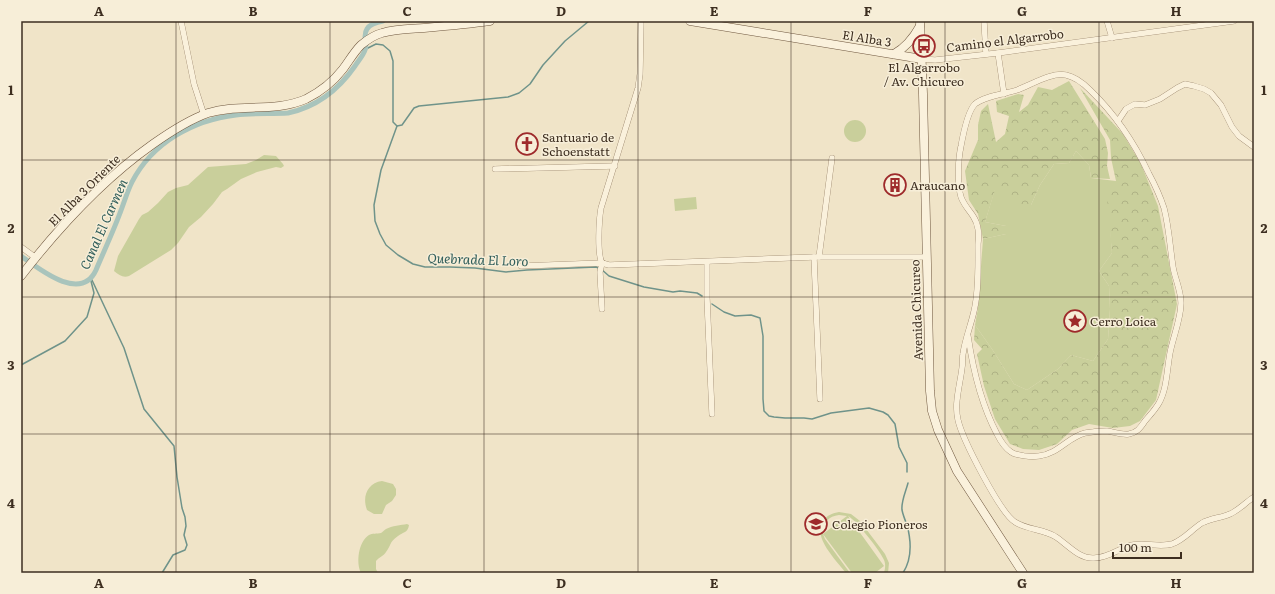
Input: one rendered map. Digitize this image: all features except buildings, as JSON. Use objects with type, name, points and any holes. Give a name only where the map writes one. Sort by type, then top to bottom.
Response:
[{"type":"street","points":[[181,21],[194,84],[204,115]]},
{"type":"street","points":[[453,23],[490,21]]},
{"type":"street","points":[[602,309],[600,272],[602,263],[600,260],[599,251],[600,214],[638,88],[640,78],[641,21]]},
{"type":"street","name":"El Alba 3","points":[[690,21],[894,54],[904,52],[922,59]]},
{"type":"street","points":[[984,21],[986,54]]},
{"type":"street","points":[[1107,21],[1112,38]]},
{"type":"street","name":"Camino el Algarrobo","points":[[922,59],[931,60],[998,53],[1234,21]]},
{"type":"street","name":"El Alba 3 Oriente","points":[[21,276],[92,195],[124,165],[174,129],[191,120],[218,110],[237,107],[283,106],[305,99],[318,92],[335,79],[360,46],[372,37],[382,33],[398,30],[453,23]]},
{"type":"street","points":[[904,52],[920,24]]},
{"type":"street","name":"Avenida Chicureo","points":[[920,24],[930,391],[935,420],[938,430],[957,471],[1023,573]]},
{"type":"street","points":[[998,53],[1004,94]]},
{"type":"street","points":[[968,336],[970,352],[980,394],[989,420],[1001,442],[1012,453],[1029,456],[1042,456],[1056,451],[1077,436],[1086,433],[1106,431],[1123,434],[1134,433],[1142,427],[1162,398],[1170,353],[1181,307],[1165,211],[1159,194],[1140,155],[1118,121],[1081,81],[1068,75],[1058,74],[1026,87],[989,97],[973,106],[970,112],[960,148],[959,184],[962,198],[966,207],[975,219],[978,228],[977,282],[974,310],[963,353],[958,387],[957,418],[962,433],[995,496],[1009,518],[1018,525],[1053,535],[1086,558],[1107,556],[1128,546],[1140,543],[1151,545],[1174,544],[1185,537],[1194,528],[1205,522],[1229,515],[1241,508],[1254,496]]},
{"type":"street","points":[[1118,121],[1126,109],[1135,104],[1145,105],[1160,99],[1185,84],[1204,89],[1211,93],[1221,105],[1232,127],[1239,136],[1254,147]]},
{"type":"street","points":[[820,399],[816,257],[832,158]]},
{"type":"street","points":[[495,169],[614,166]]},
{"type":"street","points":[[21,248],[32,262]]},
{"type":"street","points":[[521,266],[602,263],[609,265],[816,257],[926,257]]},
{"type":"street","points":[[707,262],[712,414]]},
{"type":"green space","points":[[1069,81],[1105,139],[1108,153],[1107,166],[1110,179],[1091,178],[1089,165],[1076,151],[1069,163],[1054,164],[1040,185],[1031,205],[1013,206],[1011,192],[995,190],[985,222],[1006,226],[1006,234],[983,239],[978,214],[969,200],[965,171],[978,140],[978,125],[981,111],[988,104],[996,142],[1005,134],[1009,116],[997,112],[996,101],[1018,94],[1024,95],[1019,112],[1028,105],[1038,87],[1052,90]]},
{"type":"green space","points":[[1080,88],[1123,134],[1141,164],[1158,206],[1177,304],[1156,400],[1140,421],[1130,426],[1113,428],[1089,424],[1072,430],[1057,444],[1039,450],[1023,449],[1010,444],[995,419],[984,386],[977,354],[982,349],[974,340],[975,325],[1014,384],[1027,390],[1058,369],[1071,355],[1093,361],[1108,339],[1110,309],[1109,286],[1099,271],[1112,253],[1106,188],[1116,181],[1111,158],[1110,140]]},
{"type":"green space","points":[[855,120],[863,123],[866,131],[863,139],[855,142],[847,139],[844,131],[847,123]]},
{"type":"green space","points":[[1076,151],[1089,165],[1091,178],[1116,181],[1110,223],[1112,253],[1099,271],[1109,286],[1110,309],[1108,339],[1093,361],[1071,355],[1058,369],[1027,390],[1014,384],[975,325],[978,308],[983,239],[1006,234],[1006,226],[985,222],[995,189],[1011,191],[1031,205],[1040,185],[1054,164],[1069,163]]},
{"type":"green space","points":[[264,155],[276,156],[284,166],[281,168],[276,167],[257,172],[241,179],[222,192],[201,217],[189,227],[171,250],[129,276],[121,276],[114,271],[118,256],[139,219],[158,203],[168,192],[188,185],[208,167],[246,164]]},
{"type":"green space","points":[[696,197],[697,209],[675,211],[674,199]]},
{"type":"green space","points":[[382,481],[393,484],[396,489],[396,495],[392,501],[386,505],[382,514],[374,514],[367,510],[365,500],[367,491],[377,482]]},
{"type":"green space","points":[[839,512],[851,514],[860,521],[885,554],[889,563],[888,573],[884,573],[885,562],[878,550],[862,530],[848,516],[884,566],[875,573],[852,573],[823,534],[825,539],[850,573],[846,573],[831,555],[823,541],[820,527],[828,516]],"holes":[[[839,515],[847,516],[823,534],[825,523],[832,517]]]},
{"type":"green space","points":[[407,524],[409,525],[406,531],[393,540],[385,553],[376,561],[376,569],[378,573],[361,573],[358,558],[360,547],[365,538],[370,534],[381,533],[388,528]]},
{"type":"waterway","name":"Canal El Carmen","points":[[21,256],[49,275],[70,284],[80,284],[89,279],[96,270],[132,182],[140,168],[162,145],[189,128],[204,122],[242,114],[288,113],[317,102],[342,82],[362,56],[366,48],[365,34],[368,27],[383,21]]},
{"type":"waterway","points":[[397,126],[402,125],[414,108],[419,106],[508,97],[519,93],[530,84],[543,65],[565,41],[589,21]]},
{"type":"waterway","name":"Quebrada El Loro","points":[[366,49],[376,44],[383,45],[390,51],[393,61],[393,122],[397,126],[381,170],[374,205],[375,221],[380,234],[386,245],[398,255],[413,264],[425,267],[475,268],[506,272],[596,267],[601,269],[609,276],[644,287],[673,292],[680,291],[697,293],[702,296]]},
{"type":"waterway","points":[[91,278],[124,348],[144,409],[174,446],[177,477],[185,517],[186,526],[184,535],[187,545],[185,550],[173,555],[162,573]]},
{"type":"waterway","points":[[21,365],[65,341],[87,317],[94,293],[91,281]]},
{"type":"waterway","name":"Quebrada El Loro","points":[[712,304],[724,312],[735,316],[751,315],[760,318],[763,336],[764,411],[769,416],[812,419],[831,413],[869,408],[883,412],[888,415],[895,424],[899,447],[907,463],[907,472]]},
{"type":"waterway","name":"Quebrada El Loro","points":[[903,573],[908,562],[910,549],[907,525],[902,512],[903,500],[908,483]]},
{"type":"place","name":"El Algarrobo / Av. Chicureo","points":[[924,46]]},
{"type":"place","name":"Santuario de Schoenstatt","points":[[527,144]]},
{"type":"place","name":"Araucano","points":[[895,185]]},
{"type":"place","name":"Cerro Loica","points":[[1075,321]]},
{"type":"place","name":"Colegio Pioneros","points":[[816,524]]}]
